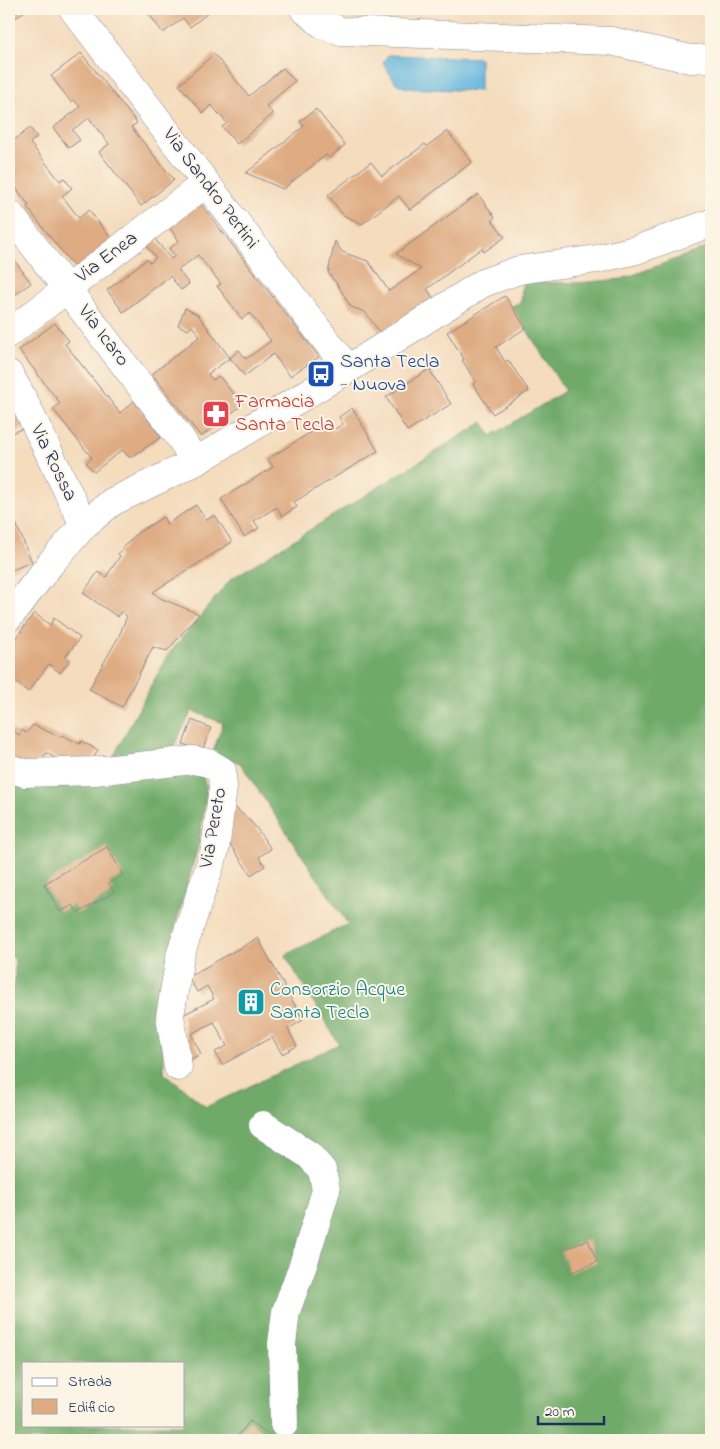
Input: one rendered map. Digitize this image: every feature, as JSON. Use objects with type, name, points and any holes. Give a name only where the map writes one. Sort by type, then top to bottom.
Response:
[{"type":"street","name":"Via Sandro Pertini","points":[[73,9],[348,370]]},
{"type":"street","points":[[304,9],[322,24],[341,31],[611,41],[690,59],[711,58]]},
{"type":"street","name":"Via Enea","points":[[9,333],[206,183]]},
{"type":"street","name":"Via Icaro","points":[[9,213],[181,439],[195,462]]},
{"type":"street","points":[[9,617],[84,525],[112,502],[195,462],[348,370],[482,283],[519,270],[597,259],[636,250],[711,223]]},
{"type":"street","name":"Via Rossa","points":[[9,374],[22,396],[84,525]]},
{"type":"street","name":"Via Pereto","points":[[9,768],[24,774],[95,771],[192,760],[209,763],[222,771],[224,787],[215,850],[180,956],[170,1016],[178,1067]]},
{"type":"street","points":[[263,1125],[309,1155],[322,1170],[326,1190],[303,1265],[286,1311],[282,1344],[284,1424]]},
{"type":"green space","points":[[711,246],[711,1440],[9,1440],[9,994],[15,983],[15,960],[9,954],[9,775],[189,774],[203,777],[207,789],[199,843],[177,920],[163,990],[164,1072],[206,1107],[339,1044],[285,955],[348,924],[240,763],[213,752],[223,723],[192,711],[172,749],[112,759],[167,656],[231,579],[483,422],[491,436],[565,391],[512,306],[521,302],[522,285],[529,282],[578,283],[622,279]]},
{"type":"water","points":[[388,55],[480,58],[480,91],[406,88],[396,83],[383,63]]},
{"type":"building","points":[[9,9],[27,9],[9,23]]},
{"type":"building","points":[[145,9],[205,9],[208,13],[190,27],[183,18],[163,33]]},
{"type":"building","points":[[81,53],[137,123],[131,127],[174,180],[141,206],[99,152],[109,144],[89,118],[72,130],[80,140],[69,148],[53,128],[80,107],[74,100],[71,102],[51,76]]},
{"type":"building","points":[[214,54],[249,96],[283,68],[295,81],[266,106],[273,114],[237,144],[222,127],[227,123],[211,105],[203,113],[179,85]]},
{"type":"building","points":[[9,88],[17,99],[9,105]]},
{"type":"building","points":[[316,109],[345,145],[329,158],[326,155],[283,189],[246,173],[304,126],[300,121]]},
{"type":"building","points":[[30,128],[37,137],[30,143],[60,181],[64,178],[72,188],[62,196],[79,218],[89,210],[114,242],[77,271],[27,207],[29,205],[9,179],[9,144]]},
{"type":"building","points":[[447,131],[472,162],[410,210],[399,196],[362,224],[343,215],[328,195],[371,162],[382,176],[425,144],[427,146]]},
{"type":"building","points":[[478,194],[495,217],[492,220],[505,237],[484,252],[482,248],[427,289],[433,298],[380,333],[365,312],[351,307],[328,273],[335,241],[342,252],[368,261],[389,291],[421,269],[396,254]]},
{"type":"building","points":[[200,203],[319,357],[290,376],[273,354],[245,376],[230,358],[239,350],[246,359],[271,341],[250,313],[242,319],[217,286],[221,284],[198,255],[178,270],[189,284],[181,290],[170,276],[123,312],[107,290],[147,259],[150,263],[156,258],[146,245],[155,239],[171,259],[175,256],[169,249],[179,241],[169,227]]},
{"type":"building","points":[[9,253],[31,283],[9,299]]},
{"type":"building","points":[[505,296],[526,328],[496,347],[505,362],[508,360],[529,391],[493,414],[473,384],[476,382],[447,332]]},
{"type":"building","points":[[185,308],[198,315],[230,358],[208,374],[213,380],[219,376],[242,405],[201,437],[152,374],[200,336],[192,326],[188,330],[178,325]]},
{"type":"building","points":[[55,323],[69,341],[65,344],[120,413],[134,401],[161,437],[132,457],[129,457],[122,450],[94,472],[86,463],[92,458],[53,409],[60,403],[19,350]]},
{"type":"building","points":[[429,369],[451,404],[407,431],[386,397]]},
{"type":"building","points":[[20,405],[29,426],[9,434],[9,411]]},
{"type":"building","points":[[352,408],[378,451],[294,502],[297,507],[282,516],[277,507],[254,521],[259,528],[244,537],[221,499],[273,467],[268,459],[325,423],[330,432],[343,424],[339,417]]},
{"type":"building","points":[[196,505],[206,520],[215,515],[232,542],[153,592],[160,598],[199,614],[167,651],[153,647],[122,707],[89,689],[119,636],[127,616],[121,611],[118,617],[83,593],[98,572],[106,577],[120,556],[118,554],[136,534],[163,517],[167,524]]},
{"type":"building","points":[[9,507],[32,562],[9,571]]},
{"type":"building","points":[[34,613],[50,625],[54,618],[80,638],[65,657],[70,660],[60,673],[49,664],[28,692],[9,677],[9,648]]},
{"type":"building","points":[[192,720],[211,728],[202,751],[183,744]]},
{"type":"building","points":[[33,725],[60,737],[62,735],[80,744],[81,741],[98,750],[89,766],[66,765],[47,753],[34,768],[9,763],[9,728],[19,735],[22,730],[26,733]]},
{"type":"building","points":[[235,807],[255,826],[271,849],[259,857],[265,866],[251,875],[229,843]]},
{"type":"building","points":[[107,847],[123,875],[109,883],[114,892],[78,913],[73,905],[60,912],[44,884]]},
{"type":"building","name":"Consorzio Acque Santa Tecla","points":[[258,938],[303,1020],[288,1029],[297,1046],[282,1054],[272,1037],[222,1065],[215,1052],[227,1046],[214,1022],[191,1034],[201,1054],[189,1060],[183,1015],[214,999],[207,986],[197,992],[188,977]]},
{"type":"building","points":[[588,1240],[597,1262],[570,1273],[561,1251]]},
{"type":"building","points":[[250,1421],[274,1440],[234,1440]]},
{"type":"place","name":"Santa Tecla - Nuova","points":[[321,374]]},
{"type":"place","name":"Farmacia Santa Tecla","points":[[216,414]]},
{"type":"place","name":"Consorzio Acque Santa Tecla","points":[[251,1002]]}]
